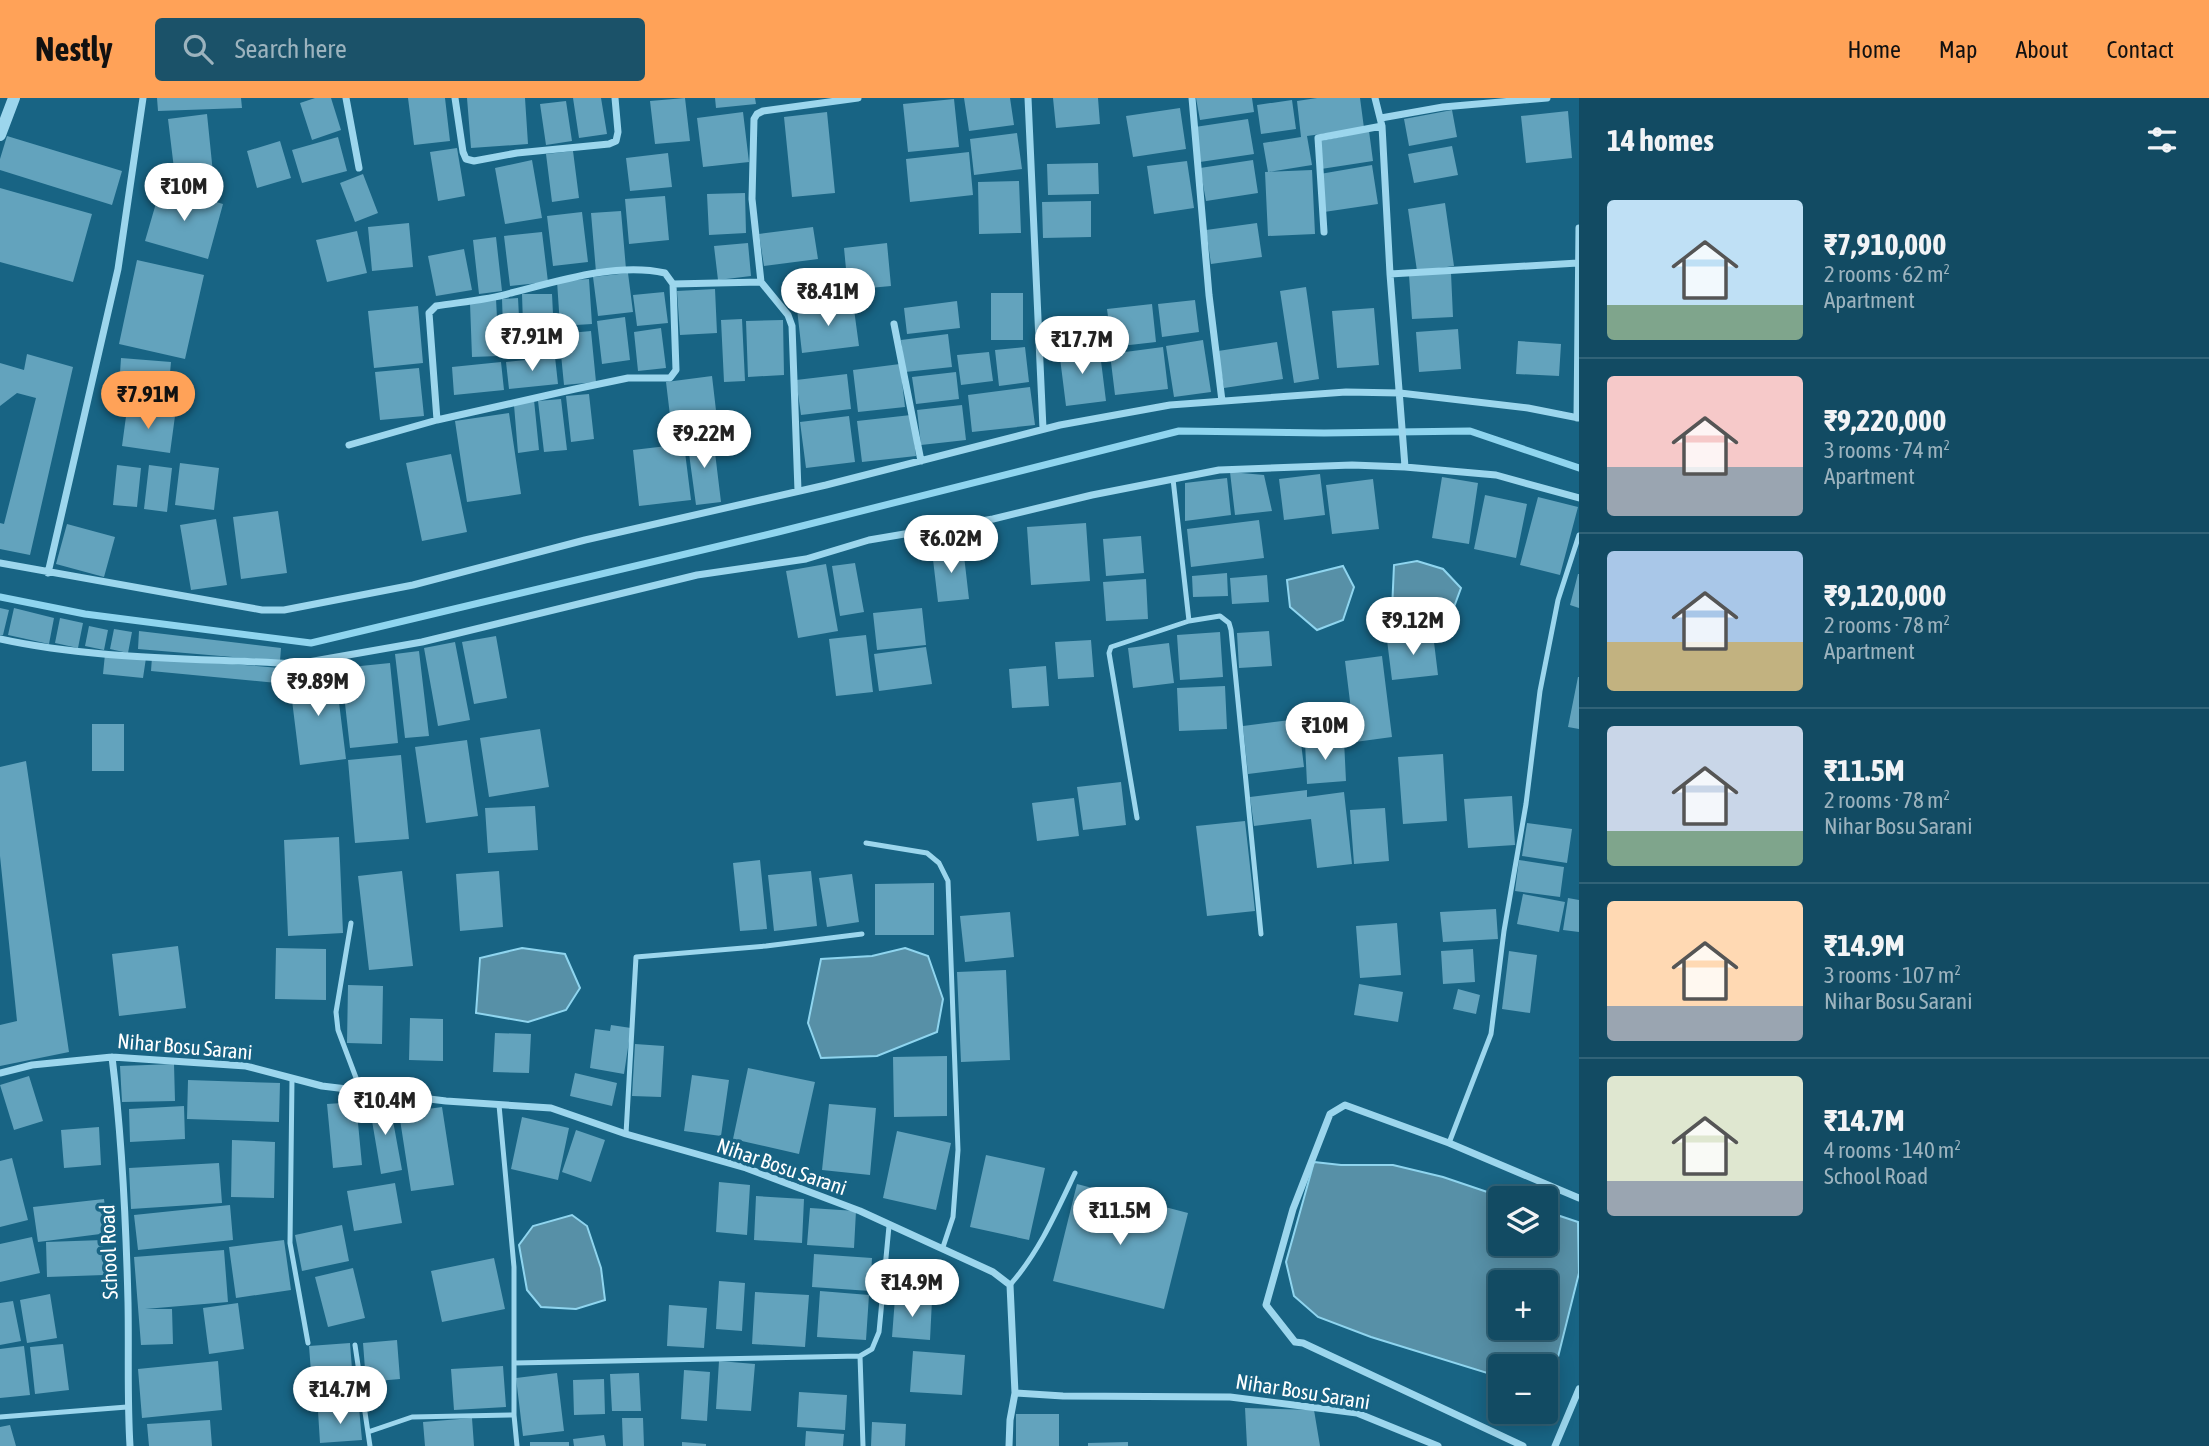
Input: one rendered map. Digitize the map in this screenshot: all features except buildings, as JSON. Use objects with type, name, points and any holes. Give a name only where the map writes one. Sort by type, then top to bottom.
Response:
[{"type":"street","points":[[0,135],[14,98]]},
{"type":"street","points":[[48,573],[118,269],[143,98]]},
{"type":"street","points":[[346,98],[359,168]]},
{"type":"street","points":[[456,98],[463,152],[466,159],[474,161],[517,153],[610,144],[616,141],[618,132],[615,98]]},
{"type":"street","points":[[798,491],[792,326],[788,315],[761,282],[752,200],[754,119],[763,111],[858,98]]},
{"type":"street","points":[[1028,98],[1043,429]]},
{"type":"street","points":[[1192,98],[1209,295],[1222,401]]},
{"type":"street","points":[[1375,98],[1381,122],[1405,467]]},
{"type":"street","points":[[1324,232],[1318,138],[1443,107],[1547,98]]},
{"type":"street","points":[[0,562],[48,573],[262,610],[284,610],[413,585],[585,540],[798,491],[1043,429],[1170,405],[1346,392],[1400,393],[1528,408],[1578,418],[1579,228]]},
{"type":"street","points":[[1390,274],[1578,263]]},
{"type":"street","points":[[349,445],[437,420],[628,379],[670,378],[676,370],[673,284],[665,273],[649,269],[587,275],[508,294],[436,306],[429,313],[437,420]]},
{"type":"street","points":[[673,284],[761,282]]},
{"type":"street","points":[[894,324],[921,461]]},
{"type":"street","points":[[0,639],[91,653],[297,664],[422,642],[697,575],[806,559],[869,540],[993,519],[1092,495],[1219,470],[1352,465],[1405,467],[1496,475],[1579,498]]},
{"type":"street","name":"Nihar Bosu Sarani","points":[[0,1073],[32,1065],[112,1057],[246,1066],[322,1086],[446,1101],[551,1108],[626,1135],[746,1168],[859,1211],[943,1247],[993,1272],[1010,1285]]},
{"type":"street","name":"School Road","points":[[112,1057],[122,1161],[130,1446]]},
{"type":"street","points":[[1523,1446],[1304,1343],[1295,1342],[1265,1305],[1293,1209],[1330,1114],[1345,1105],[1449,1143],[1579,1198]]},
{"type":"street","points":[[1009,1446],[1015,1393],[1010,1285]]},
{"type":"street","points":[[1555,1446],[1579,1389]]},
{"type":"street","name":"Nihar Bosu Sarani","points":[[1015,1393],[1063,1396],[1230,1397],[1256,1400],[1357,1413],[1438,1446]]},
{"type":"lane","points":[[1173,479],[1189,621]]},
{"type":"lane","points":[[1449,1143],[1491,1034],[1512,880],[1526,804],[1540,691],[1558,600],[1579,535]]},
{"type":"lane","points":[[1137,818],[1109,653],[1111,647],[1189,621],[1220,616],[1229,622],[1231,630],[1261,934]]},
{"type":"lane","points":[[866,843],[927,853],[939,863],[948,881],[958,1150],[953,1217],[943,1247]]},
{"type":"lane","points":[[351,923],[336,1012],[338,1030],[361,1091]]},
{"type":"lane","points":[[626,1135],[636,957],[766,946],[862,934]]},
{"type":"lane","points":[[292,1079],[289,1243],[308,1343]]},
{"type":"lane","points":[[499,1105],[514,1267],[514,1415],[517,1446]]},
{"type":"lane","points":[[1010,1285],[1027,1266],[1049,1228],[1075,1173]]},
{"type":"lane","points":[[514,1363],[860,1356],[872,1349],[876,1342],[890,1226]]},
{"type":"lane","points":[[355,1345],[370,1446]]},
{"type":"lane","points":[[860,1356],[863,1446]]},
{"type":"lane","points":[[0,1418],[127,1407]]},
{"type":"lane","points":[[368,1432],[412,1417],[514,1415]]},
{"type":"water","points":[[1417,561],[1443,569],[1461,588],[1451,615],[1424,625],[1392,610],[1394,565]]},
{"type":"water","points":[[1343,566],[1354,587],[1343,620],[1317,630],[1290,607],[1287,580]]},
{"type":"water","points":[[522,948],[565,954],[580,988],[566,1010],[528,1022],[476,1013],[480,958]]},
{"type":"water","points":[[905,948],[928,956],[943,999],[937,1032],[877,1056],[821,1058],[808,1023],[821,959],[872,956]]},
{"type":"water","points":[[1314,1162],[1393,1165],[1443,1177],[1488,1192],[1488,1256],[1558,1256],[1558,1215],[1578,1222],[1579,1273],[1558,1357],[1558,1354],[1488,1354],[1488,1373],[1371,1337],[1318,1317],[1294,1296],[1286,1262]]},
{"type":"water","points":[[572,1215],[587,1226],[601,1268],[605,1300],[576,1309],[541,1307],[527,1290],[519,1245],[533,1226]]},
{"type":"waterway","points":[[0,597],[85,614],[311,643],[778,532],[1179,431],[1470,431],[1579,468]]}]
